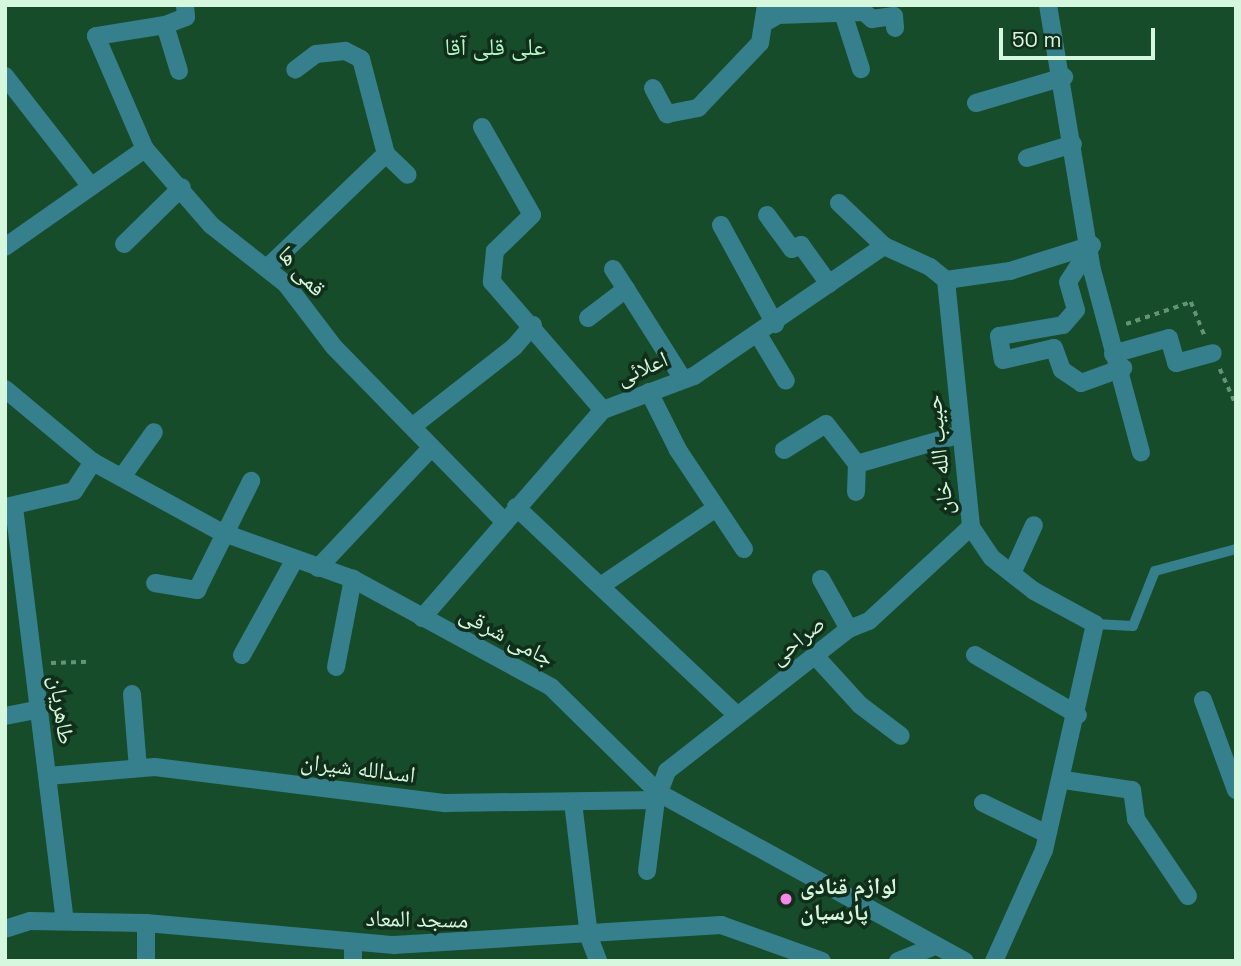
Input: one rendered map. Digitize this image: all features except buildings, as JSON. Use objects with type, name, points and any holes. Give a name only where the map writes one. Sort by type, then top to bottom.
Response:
[{"type":"street","points":[[178,71],[165,25],[186,17],[185,5]]},
{"type":"street","points":[[1048,5],[1064,78],[1092,245],[1141,452]]},
{"type":"street","points":[[843,13],[861,69]]},
{"type":"street","points":[[653,88],[667,114],[698,108],[760,43],[766,14],[843,13],[894,16],[895,28]]},
{"type":"street","name":"قمی ها","points":[[165,25],[96,36],[145,149],[232,244],[268,267],[334,346],[413,426],[430,449],[505,522]]},
{"type":"street","points":[[295,70],[316,54],[345,51],[361,59],[386,154],[408,175]]},
{"type":"street","points":[[5,76],[89,184]]},
{"type":"street","points":[[976,103],[1064,78]]},
{"type":"street","points":[[482,127],[532,215],[495,251],[489,269],[492,282],[533,325],[603,410]]},
{"type":"street","points":[[1027,158],[1073,144]]},
{"type":"street","points":[[5,247],[89,184],[145,149]]},
{"type":"street","points":[[268,267],[386,154]]},
{"type":"street","points":[[124,244],[182,187]]},
{"type":"street","points":[[839,204],[884,246],[930,267],[946,280],[1010,271],[1092,245]]},
{"type":"street","points":[[767,215],[792,249],[801,245],[829,284]]},
{"type":"street","points":[[721,225],[775,324]]},
{"type":"street","points":[[1092,245],[1068,282],[1076,310],[1063,325],[999,336],[1003,360],[1054,348],[1062,370],[1082,383],[1118,361],[1169,338],[1176,363],[1213,353]]},
{"type":"street","name":"اعلائی","points":[[422,618],[603,410],[681,376],[694,376],[759,336],[884,246]]},
{"type":"street","points":[[613,269],[681,376]]},
{"type":"street","name":"حبیب الله خان","points":[[946,280],[971,527],[992,558],[1014,569],[1034,591],[1095,624]]},
{"type":"street","points":[[588,318],[626,289]]},
{"type":"street","points":[[413,426],[514,348],[533,325]]},
{"type":"street","points":[[759,336],[786,381]]},
{"type":"street","name":"جامی شرقی","points":[[5,389],[93,462],[221,532],[353,579],[551,687],[658,797],[965,961]]},
{"type":"street","points":[[649,392],[716,508],[744,549]]},
{"type":"street","points":[[784,450],[826,424],[857,464],[856,492]]},
{"type":"street","points":[[122,477],[154,432]]},
{"type":"street","points":[[857,464],[961,434]]},
{"type":"street","points":[[318,568],[430,449]]},
{"type":"street","points":[[10,507],[74,491],[93,462]]},
{"type":"street","points":[[155,583],[197,590],[221,532],[251,481]]},
{"type":"street","name":"طاهریان","points":[[10,507],[36,710],[48,776],[65,921]]},
{"type":"street","points":[[516,507],[605,583],[737,715]]},
{"type":"street","points":[[605,583],[716,508]]},
{"type":"street","points":[[1014,569],[1034,525]]},
{"type":"street","name":"صراحی","points":[[658,797],[667,771],[737,715],[818,659],[849,629],[869,621],[971,527]]},
{"type":"street","points":[[242,655],[295,559]]},
{"type":"street","points":[[336,667],[353,579]]},
{"type":"street","points":[[821,579],[849,629]]},
{"type":"street","points":[[994,961],[1044,850],[1045,833],[1064,780],[1095,624]]},
{"type":"street","points":[[975,655],[1078,715]]},
{"type":"street","points":[[818,659],[860,705],[901,736]]},
{"type":"street","points":[[132,694],[138,768]]},
{"type":"street","points":[[1203,700],[1228,743],[1236,790]]},
{"type":"street","points":[[5,716],[36,710]]},
{"type":"street","name":"اسدالله شیران","points":[[48,776],[138,768],[446,803],[573,802],[658,797]]},
{"type":"street","points":[[1064,780],[1132,790],[1136,819],[1188,896]]},
{"type":"street","points":[[647,871],[658,797]]},
{"type":"street","points":[[573,802],[589,937],[598,961]]},
{"type":"street","points":[[983,803],[1045,833]]},
{"type":"street","name":"مسجد المعاد","points":[[5,929],[65,921],[146,923],[483,952],[589,937],[721,925],[822,961]]},
{"type":"street","points":[[146,923],[146,961]]},
{"type":"street","points":[[353,942],[353,961]]},
{"type":"street","points":[[898,961],[935,946]]},
{"type":"lane","points":[[1095,624],[1133,626],[1155,571],[1236,549]]},
{"type":"path","points":[[31,664],[89,662]]},
{"type":"place","name":"لوازم قنادی پارسیان","points":[[786,899]]},
{"type":"district","name":"علی قلی آقا","points":[[495,47]]}]
